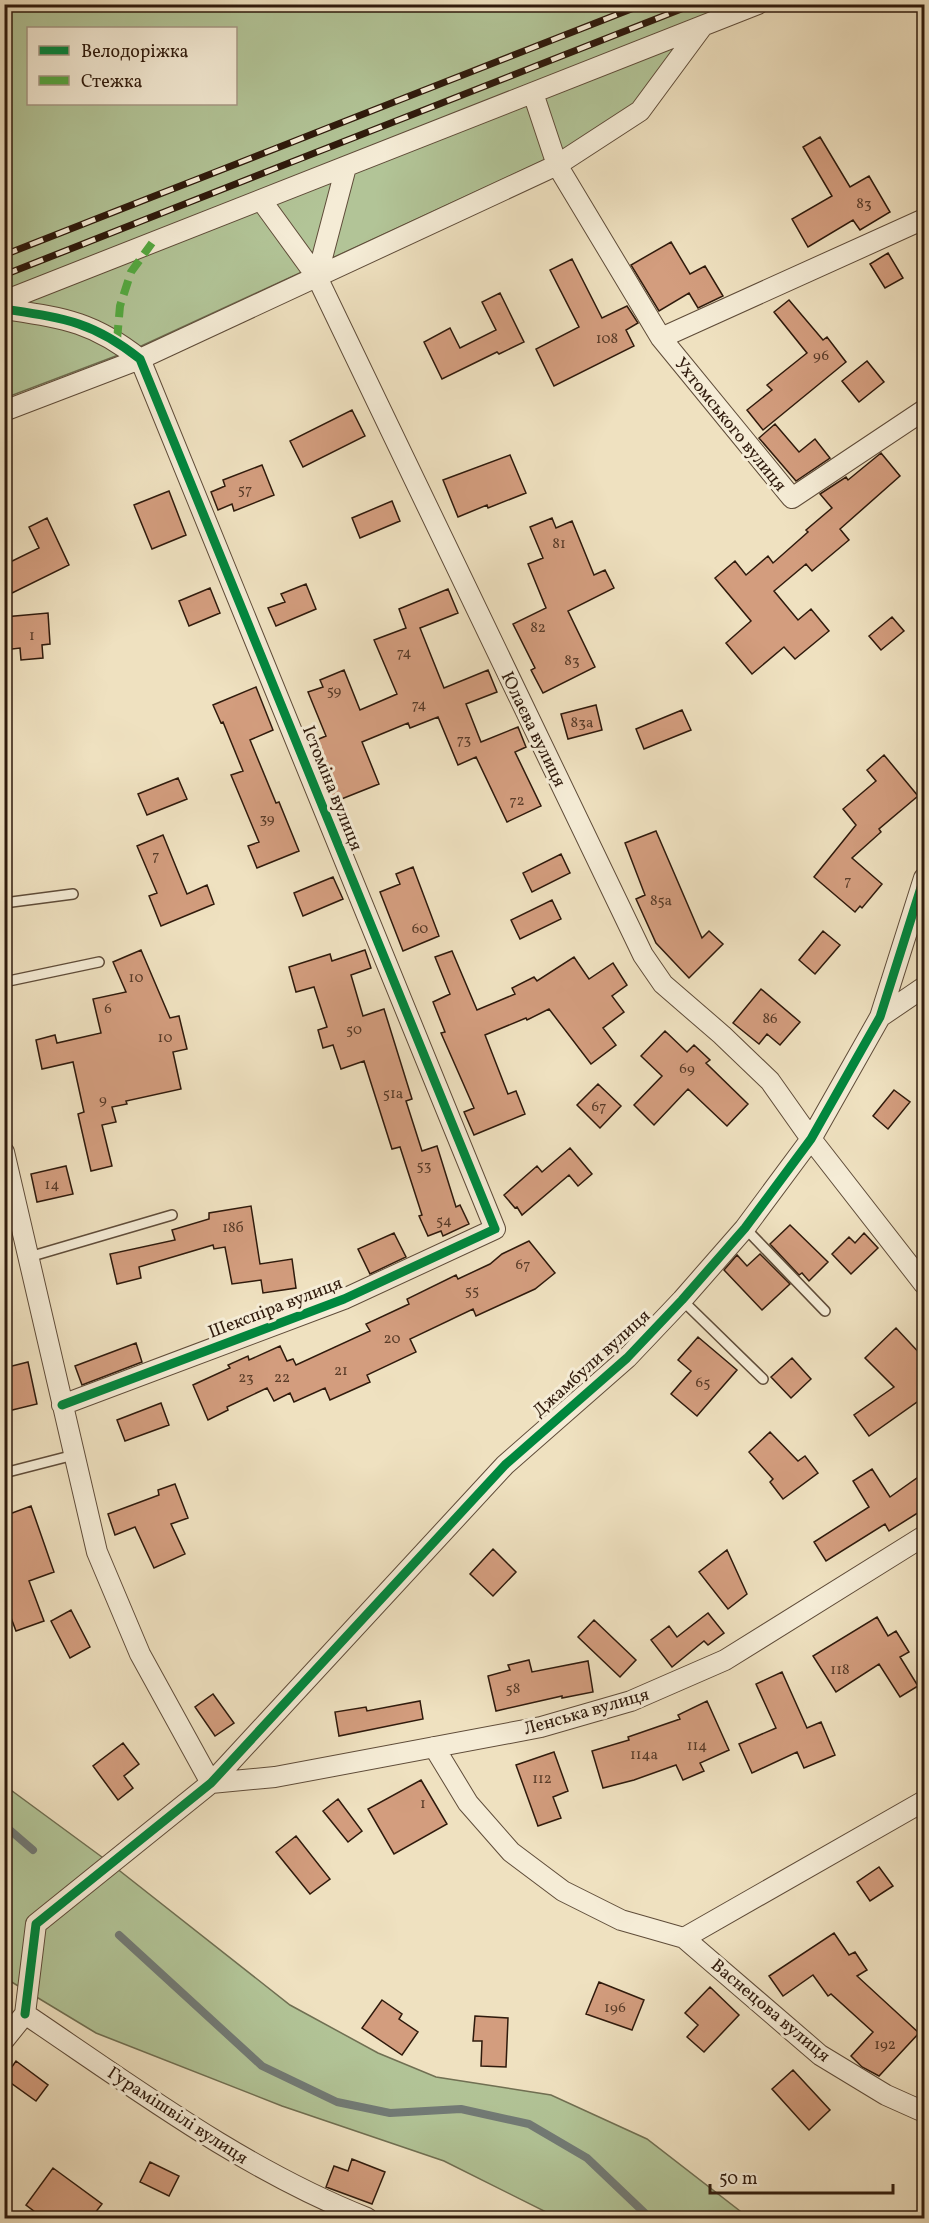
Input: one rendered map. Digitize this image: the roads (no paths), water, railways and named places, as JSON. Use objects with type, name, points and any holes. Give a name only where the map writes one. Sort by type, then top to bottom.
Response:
[{"type":"street","points":[[4,302],[758,4]]},
{"type":"street","points":[[4,411],[140,359],[558,165],[640,111],[702,27]]},
{"type":"street","name":"Ухтомського вулиця","points":[[533,93],[558,165],[661,338],[792,498],[924,410]]},
{"type":"street","points":[[317,277],[346,167]]},
{"type":"street","name":"Юлаєва вулиця","points":[[261,200],[317,277],[643,955],[663,984],[722,1035],[770,1082],[811,1139]]},
{"type":"street","name":"Ухтомського вулиця","points":[[661,338],[924,219]]},
{"type":"street","points":[[4,309],[63,318],[91,327],[117,340],[140,359]]},
{"type":"street","name":"Істоміна вулиця","points":[[140,359],[495,1229]]},
{"type":"street","points":[[4,423],[30,402]]},
{"type":"street","name":"Джамбули вулиця","points":[[25,2014],[36,1924],[211,1783],[505,1465],[627,1358],[745,1228],[811,1139],[880,1017],[924,878]]},
{"type":"street","name":"Джамбули вулиця","points":[[880,1017],[924,987]]},
{"type":"street","points":[[811,1139],[924,1284]]},
{"type":"street","points":[[4,1152],[97,1552],[140,1654],[211,1783]]},
{"type":"street","name":"Шекспіра вулиця","points":[[62,1405],[344,1299],[495,1229]]},
{"type":"street","name":"Ленська вулиця","points":[[211,1783],[275,1777],[541,1727],[641,1697],[724,1660],[924,1536]]},
{"type":"street","name":"Васнецова вулиця","points":[[434,1747],[468,1803],[511,1852],[528,1865],[563,1891],[621,1920],[684,1938],[820,2055],[886,2095],[924,2112]]},
{"type":"street","points":[[684,1938],[924,1801]]},
{"type":"street","points":[[4,2040],[25,2014]]},
{"type":"street","name":"Гурамішвілі вулиця","points":[[25,2014],[205,2135],[273,2175],[367,2218]]},
{"type":"lane","points":[[4,903],[73,894]]},
{"type":"lane","points":[[4,982],[99,962]]},
{"type":"lane","points":[[29,1257],[172,1215]]},
{"type":"lane","points":[[745,1228],[825,1311]]},
{"type":"lane","points":[[682,1300],[764,1379]]},
{"type":"lane","points":[[4,1473],[74,1455]]},
{"type":"waterway","points":[[4,1825],[33,1850]]},
{"type":"waterway","points":[[119,1935],[262,2066],[337,2102],[390,2113],[461,2109],[529,2124],[587,2158],[650,2218]]},
{"type":"railway","points":[[4,255],[644,4]]},
{"type":"railway","points":[[4,275],[694,4]]}]
